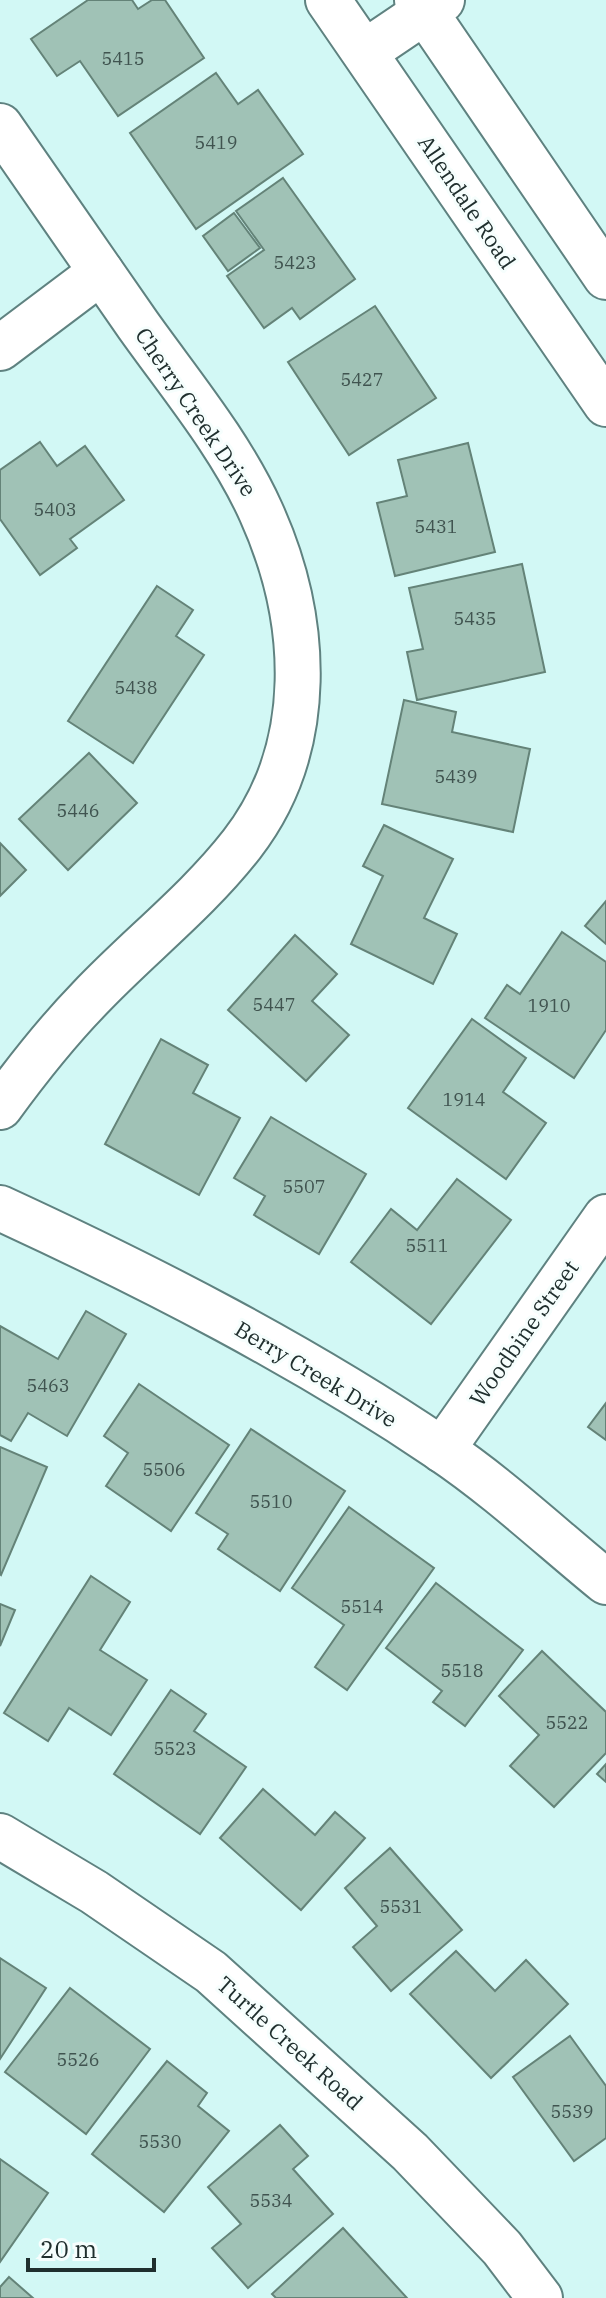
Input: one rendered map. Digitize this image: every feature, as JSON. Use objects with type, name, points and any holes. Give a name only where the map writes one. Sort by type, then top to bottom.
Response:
[{"type":"street","name":"Allendale Road","points":[[328,0],[606,404]]},
{"type":"street","points":[[365,52],[428,4],[606,277]]},
{"type":"street","name":"Cherry Creek Drive","points":[[0,126],[218,437],[261,510],[287,579],[298,653],[296,728],[274,790],[243,843],[176,915],[88,1000],[0,1107]]},
{"type":"street","points":[[0,348],[101,272]]},
{"type":"street","name":"Berry Creek Drive","points":[[0,1208],[145,1275],[301,1363],[442,1450],[606,1582]]},
{"type":"street","name":"Woodbine Street","points":[[442,1450],[606,1217]]},
{"type":"street","name":"Turtle Creek Road","points":[[0,1836],[94,1892],[211,1972],[410,2152],[502,2248],[540,2298]]},
{"type":"building","points":[[88,0],[132,0],[138,9],[152,0],[165,0],[204,58],[118,116],[80,61],[57,76],[31,39]]},
{"type":"building","points":[[216,73],[238,104],[258,90],[303,154],[196,229],[130,133]]},
{"type":"building","points":[[283,178],[355,279],[300,319],[292,308],[264,328],[227,276],[264,250],[236,211]]},
{"type":"building","points":[[234,213],[260,248],[228,271],[203,236]]},
{"type":"building","points":[[375,306],[436,398],[349,455],[288,362]]},
{"type":"building","points":[[40,442],[57,466],[85,446],[124,500],[70,539],[77,548],[40,575],[0,519],[0,470]]},
{"type":"building","points":[[468,443],[495,552],[395,576],[377,503],[407,496],[398,460]]},
{"type":"building","points":[[522,564],[545,672],[417,700],[407,652],[423,649],[409,588]]},
{"type":"building","points":[[157,586],[193,610],[176,636],[204,655],[133,763],[68,721]]},
{"type":"building","points":[[404,700],[456,712],[452,732],[530,749],[513,832],[382,804]]},
{"type":"building","points":[[89,753],[137,803],[68,870],[19,819]]},
{"type":"building","points":[[384,825],[453,859],[424,918],[457,934],[433,984],[351,944],[383,876],[363,866]]},
{"type":"building","points":[[0,843],[26,870],[0,896]]},
{"type":"building","points":[[606,901],[606,944],[585,926]]},
{"type":"building","points":[[562,932],[606,962],[606,1030],[574,1078],[485,1018],[507,985],[520,994]]},
{"type":"building","points":[[295,935],[337,974],[312,1001],[349,1035],[306,1081],[228,1010]]},
{"type":"building","points":[[472,1019],[526,1058],[503,1092],[546,1123],[506,1179],[408,1108]]},
{"type":"building","points":[[161,1039],[208,1065],[193,1093],[240,1118],[199,1195],[105,1144]]},
{"type":"building","points":[[271,1117],[366,1174],[319,1254],[254,1215],[265,1196],[234,1178]]},
{"type":"building","points":[[457,1179],[511,1220],[431,1324],[351,1262],[391,1209],[417,1230]]},
{"type":"building","points":[[86,1311],[126,1334],[67,1436],[28,1413],[11,1441],[0,1435],[0,1326],[58,1359]]},
{"type":"building","points":[[139,1384],[229,1445],[171,1531],[106,1486],[128,1453],[104,1436]]},
{"type":"building","points":[[606,1403],[606,1440],[588,1427]]},
{"type":"building","points":[[251,1429],[345,1491],[280,1591],[218,1549],[228,1534],[196,1513]]},
{"type":"building","points":[[0,1447],[47,1467],[1,1575],[0,1574]]},
{"type":"building","points":[[349,1507],[434,1568],[347,1690],[315,1667],[344,1625],[292,1588]]},
{"type":"building","points":[[91,1576],[130,1602],[100,1650],[147,1680],[111,1735],[69,1708],[48,1741],[4,1713]]},
{"type":"building","points":[[436,1583],[523,1650],[465,1726],[433,1702],[442,1691],[386,1648]]},
{"type":"building","points":[[0,1604],[15,1610],[0,1646]]},
{"type":"building","points":[[542,1651],[606,1712],[606,1753],[554,1807],[510,1766],[539,1735],[499,1696]]},
{"type":"building","points":[[171,1690],[206,1714],[194,1731],[246,1767],[200,1834],[114,1774]]},
{"type":"building","points":[[606,1764],[606,1782],[597,1774]]},
{"type":"building","points":[[263,1789],[315,1835],[335,1812],[365,1838],[301,1910],[220,1838]]},
{"type":"building","points":[[390,1848],[462,1930],[391,1991],[353,1947],[377,1926],[345,1888]]},
{"type":"building","points":[[456,1951],[495,1991],[526,1960],[568,2004],[491,2078],[410,1994]]},
{"type":"building","points":[[0,1958],[46,1988],[0,2059]]},
{"type":"building","points":[[70,1988],[150,2049],[86,2134],[5,2072]]},
{"type":"building","points":[[570,2036],[606,2086],[606,2138],[574,2161],[513,2077]]},
{"type":"building","points":[[167,2061],[207,2093],[198,2106],[229,2131],[164,2212],[92,2154]]},
{"type":"building","points":[[280,2125],[308,2156],[293,2169],[333,2214],[248,2288],[212,2248],[241,2224],[208,2187]]},
{"type":"building","points":[[0,2159],[48,2193],[0,2262]]},
{"type":"building","points":[[343,2228],[407,2298],[276,2298],[272,2294]]},
{"type":"building","points":[[9,2277],[33,2298],[0,2298],[0,2287]]}]
